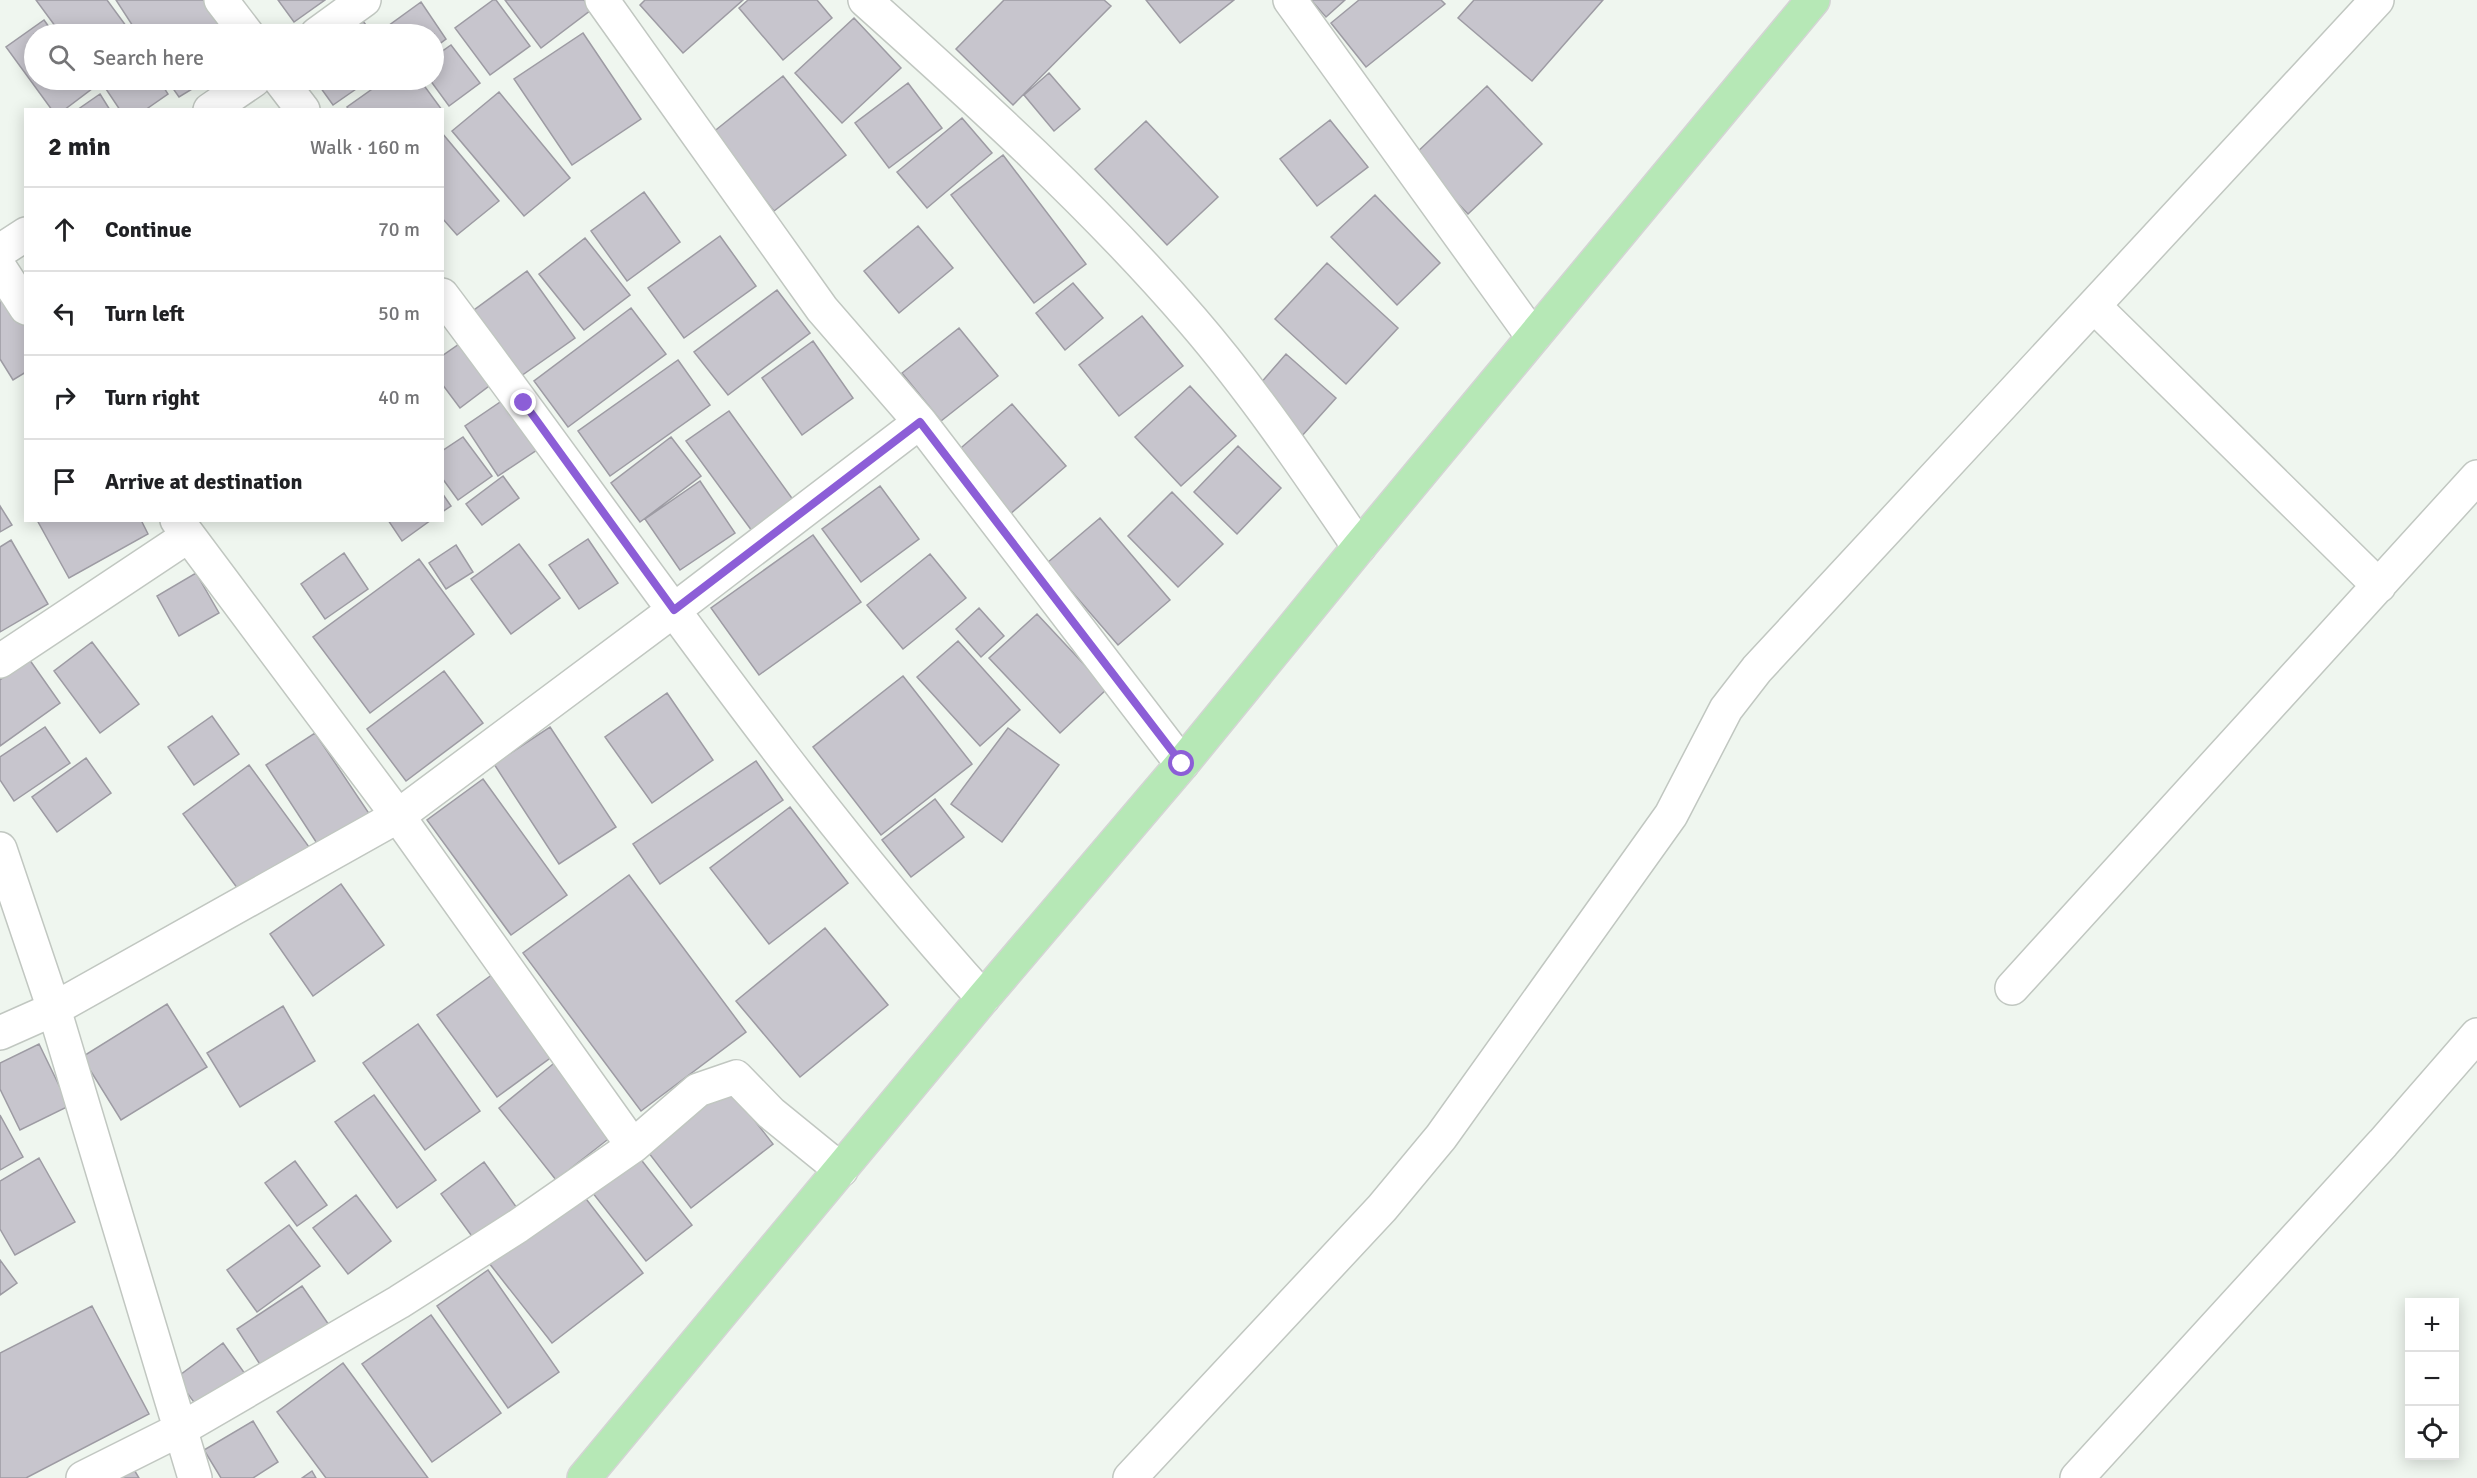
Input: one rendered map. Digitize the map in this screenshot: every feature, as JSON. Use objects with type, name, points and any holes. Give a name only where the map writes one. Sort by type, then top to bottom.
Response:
[{"type":"highway","points":[[584,1478],[983,998],[1182,764],[1813,0]]},
{"type":"street","points":[[221,0],[239,24]]},
{"type":"street","points":[[331,24],[364,0]]},
{"type":"street","points":[[602,0],[822,309],[920,422],[1182,764]]},
{"type":"street","points":[[865,0],[940,67],[1110,231],[1192,320],[1266,411],[1359,547]]},
{"type":"street","points":[[1290,0],[1533,337]]},
{"type":"street","points":[[1130,1478],[1382,1208],[1441,1137],[1671,815],[1726,709],[1757,669],[2377,0]]},
{"type":"street","points":[[213,108],[239,90]]},
{"type":"street","points":[[288,90],[301,108]]},
{"type":"street","points":[[0,251],[24,235]]},
{"type":"street","points":[[0,268],[24,305]]},
{"type":"street","points":[[444,298],[674,610],[806,784],[983,998]]},
{"type":"street","points":[[2094,306],[2379,586]]},
{"type":"street","points":[[0,1033],[54,1009],[399,816],[920,422]]},
{"type":"street","points":[[2012,988],[2477,477]]},
{"type":"street","points":[[0,661],[182,528],[399,816],[633,1146]]},
{"type":"street","points":[[0,849],[54,1009],[195,1478]]},
{"type":"street","points":[[2077,1478],[2383,1143],[2477,1035]]},
{"type":"street","points":[[83,1478],[181,1429],[399,1302],[518,1227],[633,1146],[698,1090],[736,1077],[771,1113],[841,1170]]},
{"type":"building","points":[[36,0],[107,0],[125,24],[54,24]]},
{"type":"building","points":[[116,0],[207,0],[223,24],[132,24]]},
{"type":"building","points":[[278,0],[325,0],[294,22]]},
{"type":"building","points":[[496,0],[530,46],[490,75],[455,28]]},
{"type":"building","points":[[505,0],[584,0],[591,10],[541,48]]},
{"type":"building","points":[[645,0],[743,0],[683,53],[640,5]]},
{"type":"building","points":[[748,0],[817,0],[832,18],[783,60],[739,8]]},
{"type":"building","points":[[1004,0],[1104,0],[1111,6],[1013,105],[956,49]]},
{"type":"building","points":[[1146,0],[1234,0],[1180,43]]},
{"type":"building","points":[[1311,0],[1345,0],[1326,17]]},
{"type":"building","points":[[1359,0],[1441,0],[1445,4],[1366,67],[1331,23]]},
{"type":"building","points":[[1474,0],[1603,0],[1532,81],[1458,18]]},
{"type":"building","points":[[421,2],[436,24],[391,24]]},
{"type":"building","points":[[359,16],[365,24],[347,24]]},
{"type":"building","points":[[854,18],[901,68],[842,123],[795,73]]},
{"type":"building","points":[[583,33],[641,119],[572,165],[514,79]]},
{"type":"building","points":[[24,34],[24,72],[6,47]]},
{"type":"building","points":[[451,45],[480,83],[449,106],[437,90],[444,90],[444,50]]},
{"type":"building","points":[[1049,73],[1080,109],[1054,131],[1024,95]]},
{"type":"building","points":[[783,76],[846,155],[774,211],[712,133]]},
{"type":"building","points":[[908,83],[942,128],[889,168],[855,123]]},
{"type":"building","points":[[1487,86],[1542,144],[1468,214],[1413,156]]},
{"type":"building","points":[[37,90],[90,90],[67,108],[51,108]]},
{"type":"building","points":[[107,90],[165,90],[168,94],[148,108],[119,108]]},
{"type":"building","points":[[174,90],[191,90],[179,97]]},
{"type":"building","points":[[322,90],[355,90],[333,105]]},
{"type":"building","points":[[371,90],[427,90],[441,108],[348,108]]},
{"type":"building","points":[[499,92],[570,178],[524,216],[452,131]]},
{"type":"building","points":[[100,94],[109,108],[80,108]]},
{"type":"building","points":[[962,118],[992,153],[927,208],[897,172]]},
{"type":"building","points":[[1330,120],[1368,167],[1317,206],[1280,159]]},
{"type":"building","points":[[1146,121],[1218,197],[1167,245],[1095,169]]},
{"type":"building","points":[[444,135],[499,201],[457,235],[444,220]]},
{"type":"building","points":[[1003,155],[1086,264],[1034,303],[951,195]]},
{"type":"building","points":[[644,192],[680,242],[627,281],[591,231]]},
{"type":"building","points":[[1375,195],[1440,263],[1397,305],[1331,237]]},
{"type":"building","points":[[918,226],[953,268],[899,313],[864,271]]},
{"type":"building","points":[[720,236],[756,286],[684,338],[648,288]]},
{"type":"building","points":[[585,238],[630,295],[584,330],[539,274]]},
{"type":"building","points":[[1327,263],[1398,328],[1346,384],[1275,319]]},
{"type":"building","points":[[527,271],[575,338],[521,376],[474,310]]},
{"type":"building","points":[[0,278],[24,315],[24,373],[13,380],[0,359]]},
{"type":"building","points":[[1073,283],[1103,318],[1065,350],[1036,313]]},
{"type":"building","points":[[777,290],[810,333],[728,395],[694,352]]},
{"type":"building","points":[[631,308],[666,354],[568,427],[534,381]]},
{"type":"building","points":[[1142,316],[1183,366],[1119,416],[1079,365]]},
{"type":"building","points":[[959,328],[998,376],[941,421],[902,373]]},
{"type":"building","points":[[813,341],[853,398],[802,435],[762,378]]},
{"type":"building","points":[[462,342],[493,383],[460,408],[444,387],[444,355]]},
{"type":"building","points":[[1286,354],[1336,398],[1301,437],[1252,393]]},
{"type":"building","points":[[678,360],[710,405],[610,476],[578,431]]},
{"type":"building","points":[[1190,386],[1236,436],[1181,486],[1135,437]]},
{"type":"building","points":[[509,396],[543,446],[498,476],[465,426]]},
{"type":"building","points":[[1012,404],[1066,466],[1009,515],[955,453]]},
{"type":"building","points":[[729,411],[794,501],[752,531],[686,441]]},
{"type":"building","points":[[463,437],[492,476],[458,500],[444,481],[444,450]]},
{"type":"building","points":[[671,437],[701,476],[640,522],[611,483]]},
{"type":"building","points":[[1238,446],[1281,488],[1237,534],[1194,492]]},
{"type":"building","points":[[503,476],[519,498],[482,525],[466,504]]},
{"type":"building","points":[[700,481],[735,533],[680,570],[645,519]]},
{"type":"building","points":[[880,486],[919,539],[861,582],[822,529]]},
{"type":"building","points":[[1172,492],[1223,544],[1178,587],[1128,536]]},
{"type":"building","points":[[444,496],[451,506],[444,511]]},
{"type":"building","points":[[0,506],[12,525],[0,532]]},
{"type":"building","points":[[1100,518],[1170,600],[1118,645],[1047,563]]},
{"type":"building","points":[[38,522],[142,522],[148,534],[69,578]]},
{"type":"building","points":[[389,522],[428,522],[402,541]]},
{"type":"building","points":[[813,535],[861,602],[759,675],[711,608]]},
{"type":"building","points":[[588,539],[618,583],[579,609],[549,565]]},
{"type":"building","points":[[11,540],[48,604],[0,632],[0,547]]},
{"type":"building","points":[[519,544],[560,598],[511,634],[471,579]]},
{"type":"building","points":[[456,545],[473,572],[446,589],[429,563]]},
{"type":"building","points":[[344,553],[368,589],[325,619],[301,584]]},
{"type":"building","points":[[930,554],[966,598],[903,649],[867,605]]},
{"type":"building","points":[[419,559],[474,634],[370,713],[313,637]]},
{"type":"building","points":[[196,573],[219,613],[179,636],[157,596]]},
{"type":"building","points":[[979,608],[1004,636],[981,657],[956,629]]},
{"type":"building","points":[[1037,614],[1107,689],[1060,733],[989,658]]},
{"type":"building","points":[[958,641],[1020,710],[980,746],[917,677]]},
{"type":"building","points":[[92,642],[139,704],[100,733],[54,671]]},
{"type":"building","points":[[29,659],[60,703],[0,746],[0,680]]},
{"type":"building","points":[[444,671],[483,723],[406,781],[367,729]]},
{"type":"building","points":[[903,676],[972,764],[881,835],[813,747]]},
{"type":"building","points":[[667,693],[713,760],[652,803],[605,737]]},
{"type":"building","points":[[212,716],[239,754],[194,785],[168,747]]},
{"type":"building","points":[[45,727],[70,763],[14,801],[0,780],[0,757]]},
{"type":"building","points":[[550,727],[616,827],[559,864],[494,764]]},
{"type":"building","points":[[1008,728],[1059,765],[1002,842],[951,804]]},
{"type":"building","points":[[315,733],[370,815],[320,848],[266,765]]},
{"type":"building","points":[[86,758],[111,793],[57,832],[32,797]]},
{"type":"building","points":[[756,761],[783,800],[660,884],[633,844]]},
{"type":"building","points":[[249,765],[312,851],[246,900],[183,814]]},
{"type":"building","points":[[483,779],[567,895],[511,935],[427,820]]},
{"type":"building","points":[[935,799],[964,837],[911,877],[882,840]]},
{"type":"building","points":[[790,807],[848,883],[769,944],[710,868]]},
{"type":"building","points":[[629,875],[746,1032],[641,1111],[523,953]]},
{"type":"building","points":[[341,884],[384,945],[313,996],[270,934]]},
{"type":"building","points":[[825,928],[888,1005],[800,1077],[736,1001]]},
{"type":"building","points":[[493,974],[553,1056],[497,1097],[437,1015]]},
{"type":"building","points":[[167,1004],[207,1067],[121,1120],[82,1057]]},
{"type":"building","points":[[283,1006],[315,1061],[240,1107],[207,1053]]},
{"type":"building","points":[[418,1024],[480,1111],[425,1150],[363,1063]]},
{"type":"building","points":[[39,1044],[69,1106],[20,1130],[0,1089],[0,1063]]},
{"type":"building","points":[[558,1060],[616,1133],[556,1180],[499,1108]]},
{"type":"building","points":[[727,1085],[773,1144],[691,1208],[645,1148]]},
{"type":"building","points":[[374,1095],[436,1180],[397,1208],[335,1122]]},
{"type":"building","points":[[0,1115],[23,1157],[0,1170]]},
{"type":"building","points":[[639,1157],[692,1225],[646,1261],[592,1192]]},
{"type":"building","points":[[39,1158],[75,1222],[15,1255],[0,1229],[0,1181]]},
{"type":"building","points":[[295,1161],[327,1205],[297,1226],[265,1183]]},
{"type":"building","points":[[484,1162],[517,1208],[474,1239],[441,1194]]},
{"type":"building","points":[[580,1191],[643,1273],[552,1343],[489,1263]]},
{"type":"building","points":[[356,1195],[391,1241],[348,1274],[313,1228]]},
{"type":"building","points":[[289,1225],[320,1266],[257,1312],[227,1270]]},
{"type":"building","points":[[0,1260],[17,1283],[0,1295]]},
{"type":"building","points":[[488,1270],[559,1372],[508,1408],[437,1306]]},
{"type":"building","points":[[302,1286],[329,1325],[263,1369],[237,1329]]},
{"type":"building","points":[[92,1306],[149,1414],[26,1478],[0,1478],[0,1353]]},
{"type":"building","points":[[431,1315],[501,1413],[432,1462],[362,1364]]},
{"type":"building","points":[[223,1343],[248,1378],[202,1413],[176,1378]]},
{"type":"building","points":[[343,1363],[428,1478],[326,1478],[277,1412]]},
{"type":"building","points":[[253,1421],[278,1462],[253,1478],[221,1478],[204,1450]]},
{"type":"building","points":[[133,1468],[139,1478],[116,1478]]},
{"type":"building","points":[[312,1471],[316,1478],[302,1478]]},
{"type":"route","points":[[524,403],[674,610],[920,422],[1182,764]]}]
